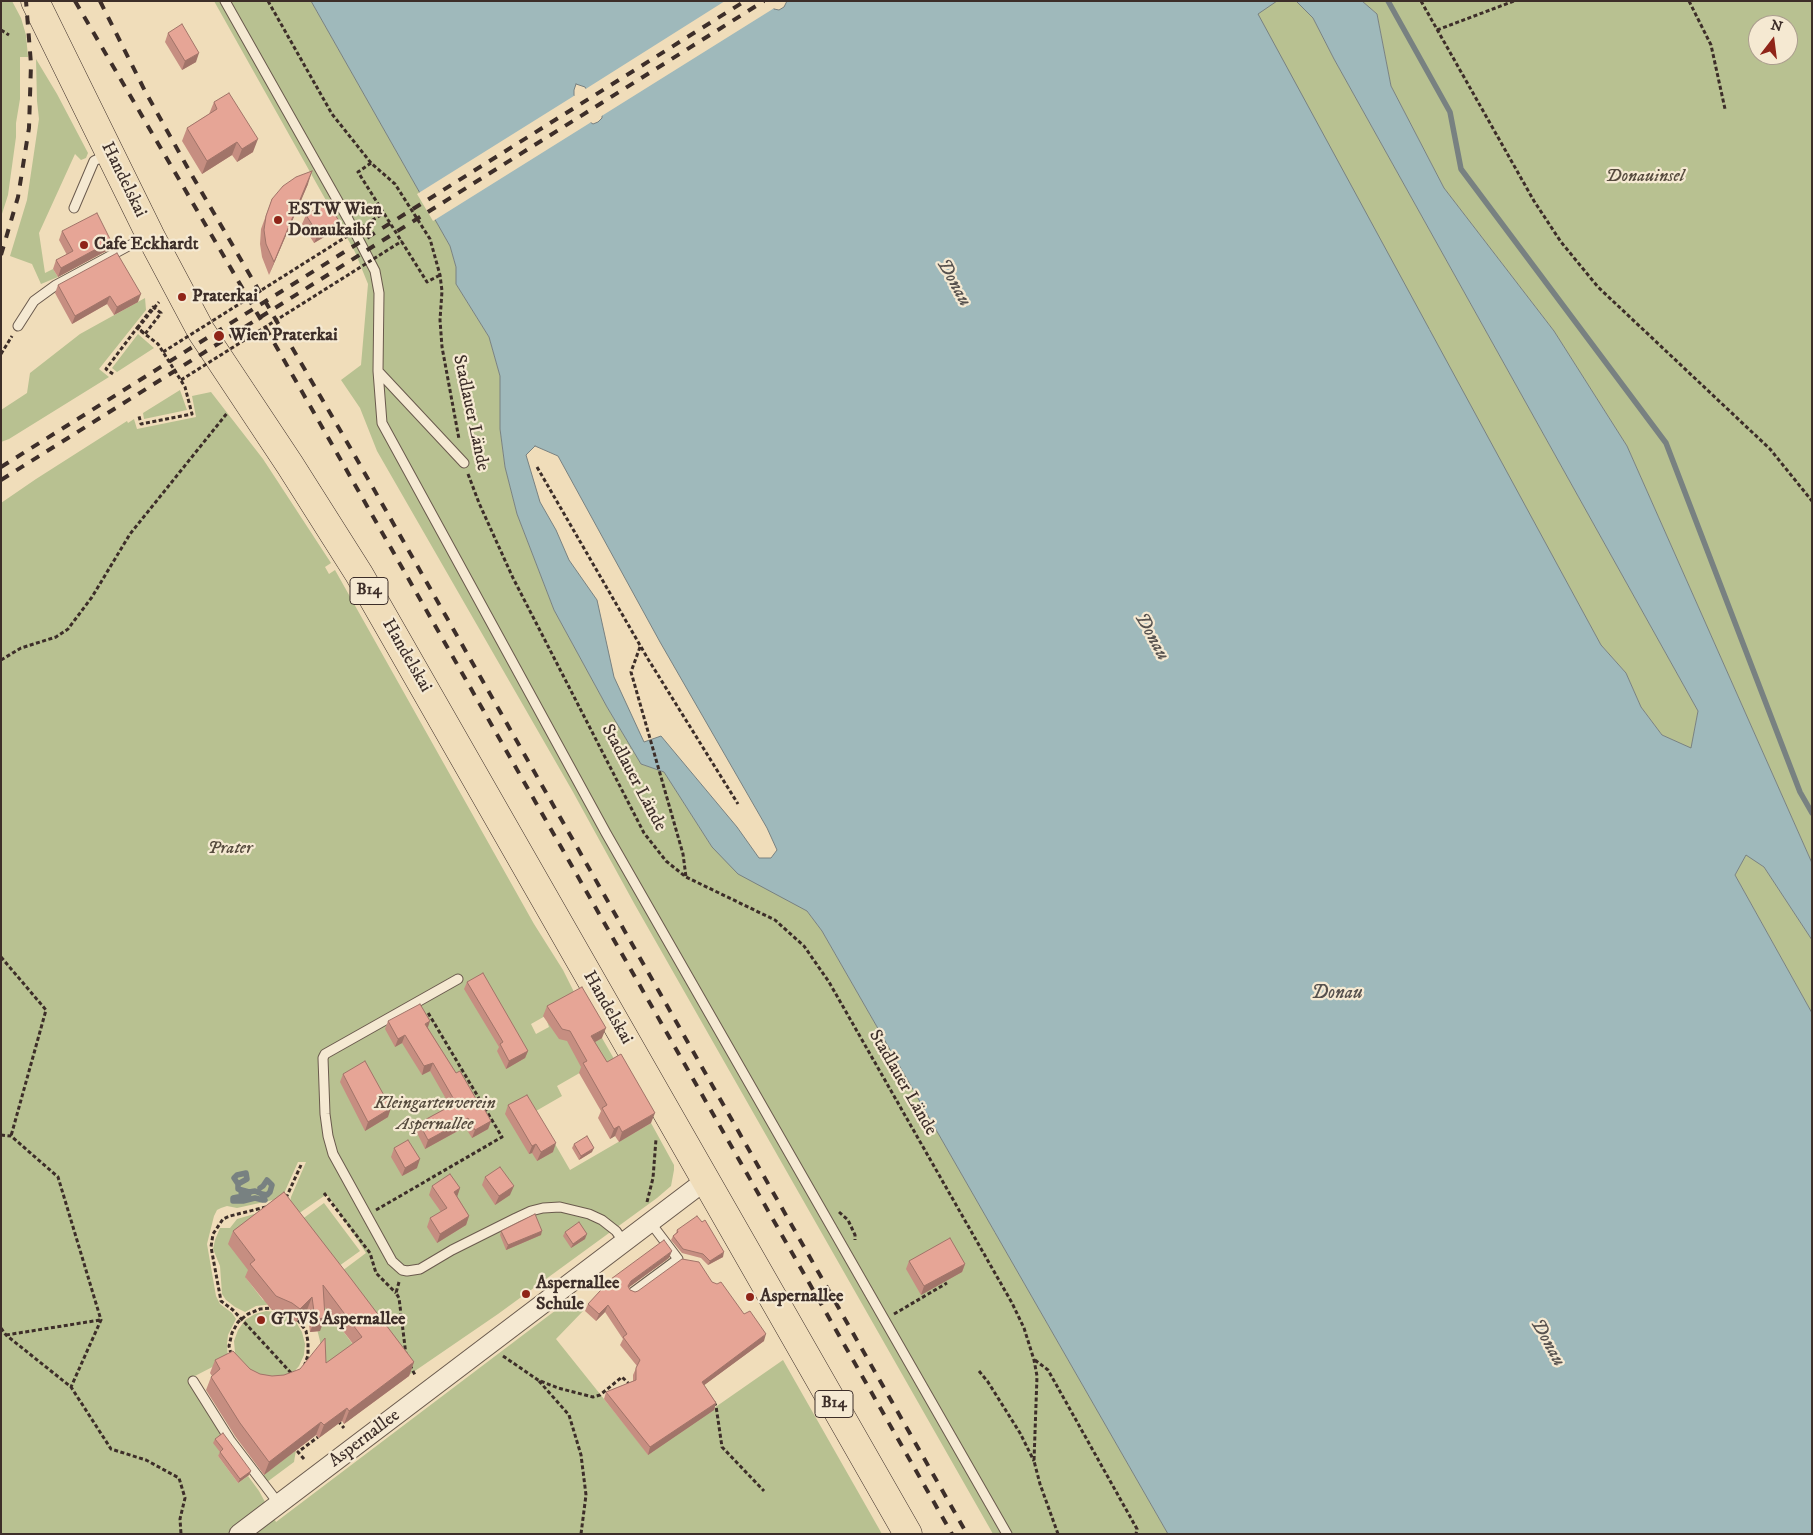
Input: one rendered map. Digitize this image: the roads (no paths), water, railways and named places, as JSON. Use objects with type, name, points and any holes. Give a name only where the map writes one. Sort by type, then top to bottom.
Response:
[{"type":"main road","name":"Handelskai","points":[[35,1],[150,234],[201,331],[360,574],[706,1180]]},
{"type":"main road","name":"B14","points":[[706,1180],[908,1534]]},
{"type":"street","name":"Aspernallee","points":[[239,1534],[623,1242],[648,1216],[706,1180]]},
{"type":"lane","points":[[225,1],[375,271],[379,293],[378,372],[382,422],[606,833],[1006,1534]]},
{"type":"lane","points":[[74,208],[94,160],[111,152]]},
{"type":"lane","points":[[18,326],[34,301],[56,285],[150,234]]},
{"type":"lane","points":[[378,372],[464,463]]},
{"type":"lane","points":[[458,979],[326,1054],[323,1058],[325,1114],[333,1154],[392,1261],[402,1270],[420,1269],[452,1250],[516,1218],[543,1208],[560,1207],[589,1214],[602,1220],[616,1231],[623,1242]]},
{"type":"lane","points":[[632,1293],[682,1260],[648,1216]]},
{"type":"lane","points":[[193,1381],[230,1440],[279,1504]]},
{"type":"water","name":"Donau","points":[[311,1],[769,1],[774,9],[779,10],[784,7],[787,1],[1277,1],[1258,14],[1601,645],[1626,673],[1641,707],[1662,735],[1691,748],[1698,711],[1334,59],[1313,18],[1296,1],[1362,1],[1377,14],[1391,86],[1444,188],[1554,331],[1627,446],[1812,863],[1812,940],[1764,867],[1746,855],[1735,875],[1812,1013],[1812,1534],[1168,1534],[822,931],[807,911],[738,874],[712,847],[664,772],[641,764],[607,707],[554,610],[517,514],[505,467],[500,429],[500,376],[489,337],[456,284],[456,267],[450,246]],"holes":[[[576,84],[585,87],[602,114],[602,118],[598,122],[593,124],[590,122],[574,95]],[[535,446],[558,456],[660,642],[767,828],[777,850],[771,858],[759,858],[737,827],[661,736],[644,742],[614,677],[597,600],[569,560],[556,530],[540,502],[526,455]]]},
{"type":"waterway","points":[[1388,1],[1450,112],[1461,169],[1666,443],[1800,792],[1812,813]]},
{"type":"waterway","points":[[238,1184],[247,1179],[246,1173],[237,1175],[234,1178],[238,1184],[238,1189],[249,1192],[249,1194],[245,1196],[242,1196],[241,1192],[243,1191],[246,1193],[245,1195],[243,1196],[233,1198],[233,1201],[255,1198],[263,1200]]},
{"type":"waterway","points":[[260,1188],[267,1180],[272,1185],[267,1195],[262,1194],[265,1200]]},
{"type":"waterway","points":[[249,1192],[255,1191],[262,1194]]},
{"type":"railway","points":[[1,255],[18,197],[29,128],[31,64],[26,1]]},
{"type":"railway","points":[[75,1],[268,332],[952,1534]]},
{"type":"railway","points":[[100,1],[145,91],[190,172],[351,449],[967,1534]]},
{"type":"railway","points":[[1,467],[745,1]]},
{"type":"railway","points":[[1,480],[764,1]]},
{"type":"place","name":"ESTW Wien Donaukaibf","points":[[278,220]]},
{"type":"place","name":"Cafe Eckhardt","points":[[84,245]]},
{"type":"place","name":"Praterkai","points":[[182,297]]},
{"type":"place","name":"Wien Praterkai","points":[[219,336]]},
{"type":"place","name":"Aspernallee Schule","points":[[526,1294]]},
{"type":"place","name":"Aspernallee","points":[[750,1297]]},
{"type":"place","name":"GTVS Aspernallee","points":[[261,1320]]},
{"type":"park label","name":"Donauinsel","points":[[1645,177]]},
{"type":"park label","name":"Prater","points":[[230,849]]},
{"type":"park label","name":"Kleingartenverein Aspernallee","points":[[435,1114]]}]
